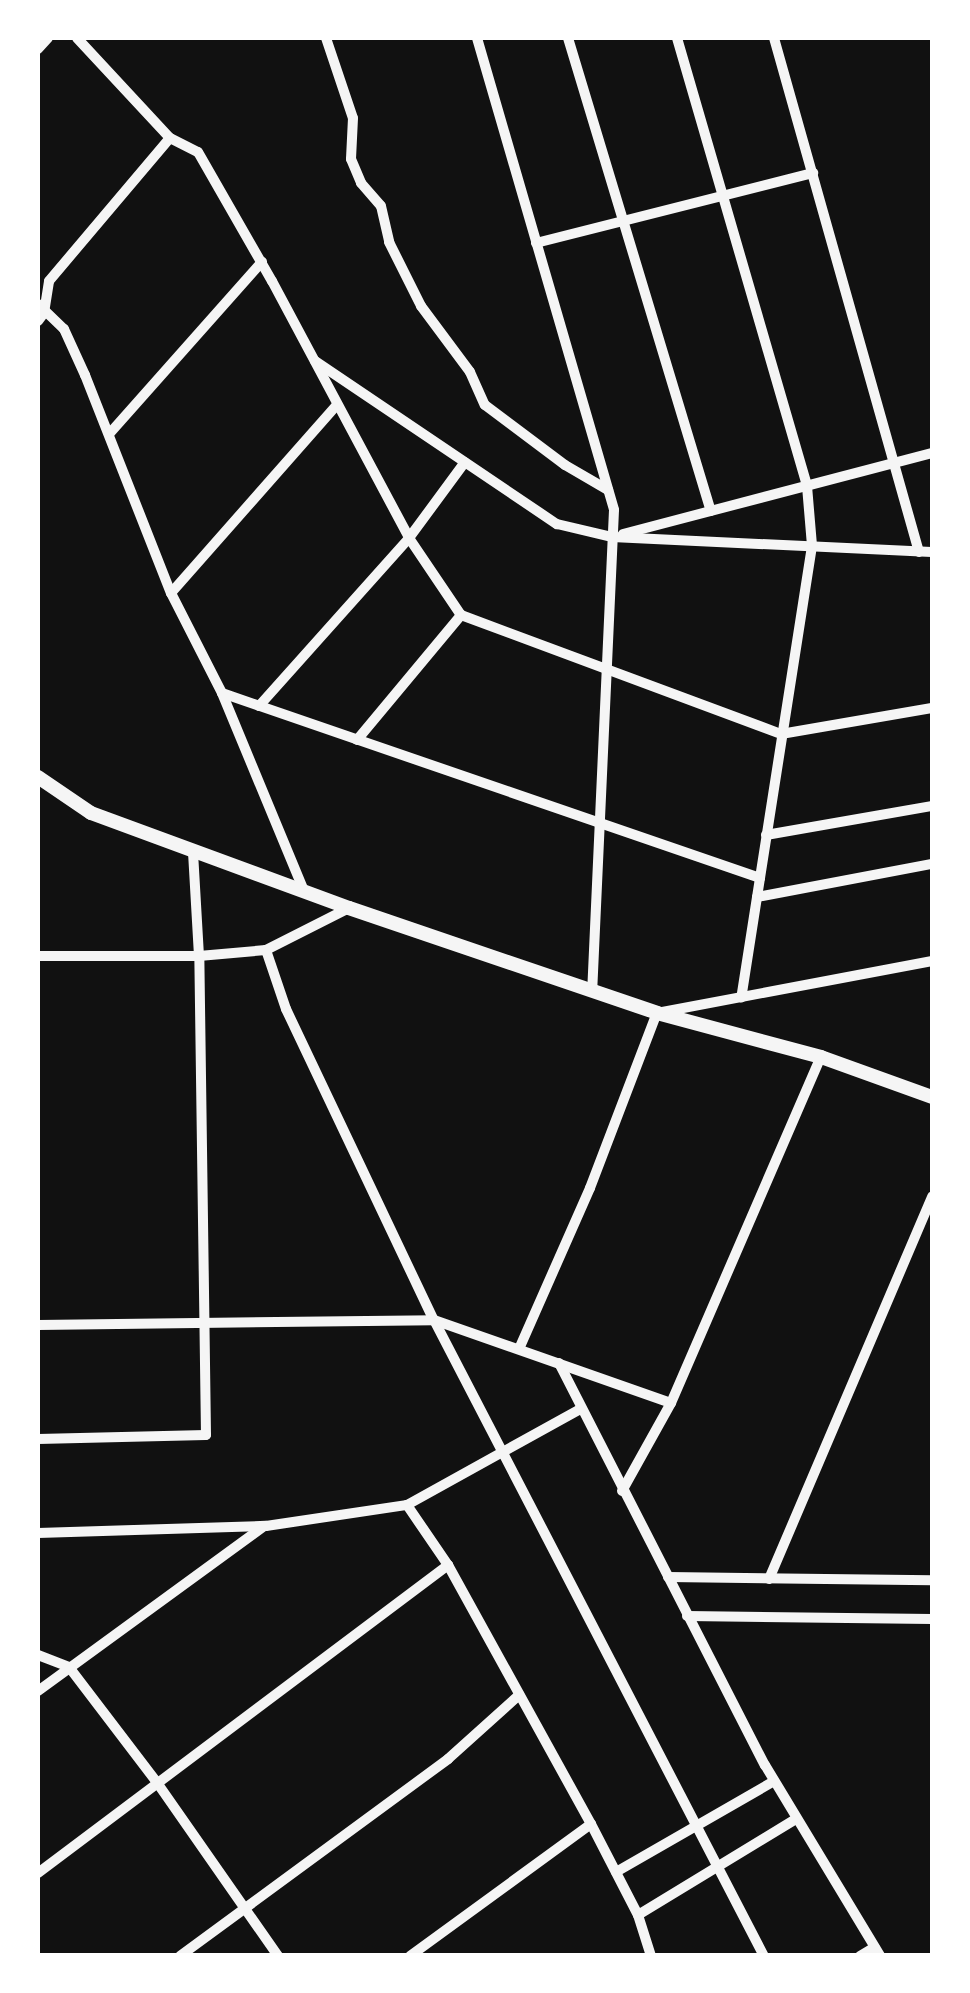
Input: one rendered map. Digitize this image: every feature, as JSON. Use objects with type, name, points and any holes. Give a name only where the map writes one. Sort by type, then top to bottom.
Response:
[{"type":"street","points":[[38,49],[48,38]]},
{"type":"street","points":[[77,38],[170,138],[198,152],[262,262],[409,538],[462,615],[782,734],[932,708]]},
{"type":"street","points":[[326,38],[354,118],[351,158],[361,183],[381,206],[389,242],[421,306],[470,372],[486,404],[565,465],[608,490]]},
{"type":"street","points":[[476,38],[614,510],[592,991]]},
{"type":"street","points":[[568,38],[711,511]]},
{"type":"street","points":[[677,38],[807,486],[812,546],[740,998]]},
{"type":"street","points":[[774,38],[919,552]]},
{"type":"street","points":[[170,138],[49,281],[40,313],[64,329],[110,433],[171,593],[222,694],[304,891]]},
{"type":"street","points":[[536,243],[812,174]]},
{"type":"street","points":[[110,433],[262,262]]},
{"type":"street","points":[[314,360],[557,524],[612,536],[932,552]]},
{"type":"street","points":[[171,593],[337,405]]},
{"type":"street","points":[[612,536],[932,453]]},
{"type":"street","points":[[259,706],[409,538],[465,462]]},
{"type":"street","points":[[357,740],[462,615]]},
{"type":"street","points":[[222,694],[760,878]]},
{"type":"street","points":[[38,778],[91,813],[349,908],[657,1013],[821,1057],[932,1098]]},
{"type":"street","points":[[766,835],[932,806]]},
{"type":"street","points":[[38,1440],[206,1434],[199,956],[193,850]]},
{"type":"street","points":[[757,897],[932,864]]},
{"type":"street","points":[[38,956],[199,956],[266,950],[349,908]]},
{"type":"street","points":[[266,950],[286,1009],[434,1320],[764,1956]]},
{"type":"street","points":[[657,1013],[932,961]]},
{"type":"street","points":[[518,1349],[590,1188],[657,1013]]},
{"type":"street","points":[[622,1491],[671,1403],[821,1057]]},
{"type":"street","points":[[769,1578],[932,1196]]},
{"type":"street","points":[[38,1325],[434,1320],[671,1403]]},
{"type":"street","points":[[559,1364],[774,1781],[878,1952],[860,1956]]},
{"type":"street","points":[[38,1533],[266,1526],[407,1505],[580,1409]]},
{"type":"street","points":[[407,1505],[448,1564],[591,1824],[638,1915],[651,1956]]},
{"type":"street","points":[[38,1691],[266,1526]]},
{"type":"street","points":[[38,1874],[448,1564]]},
{"type":"street","points":[[668,1578],[932,1579]]},
{"type":"street","points":[[688,1616],[932,1618]]},
{"type":"street","points":[[38,1655],[69,1667],[158,1784],[278,1956]]},
{"type":"street","points":[[180,1956],[448,1759],[519,1695]]},
{"type":"street","points":[[616,1872],[774,1781]]},
{"type":"street","points":[[638,1915],[796,1819]]},
{"type":"street","points":[[410,1956],[591,1824]]}]
